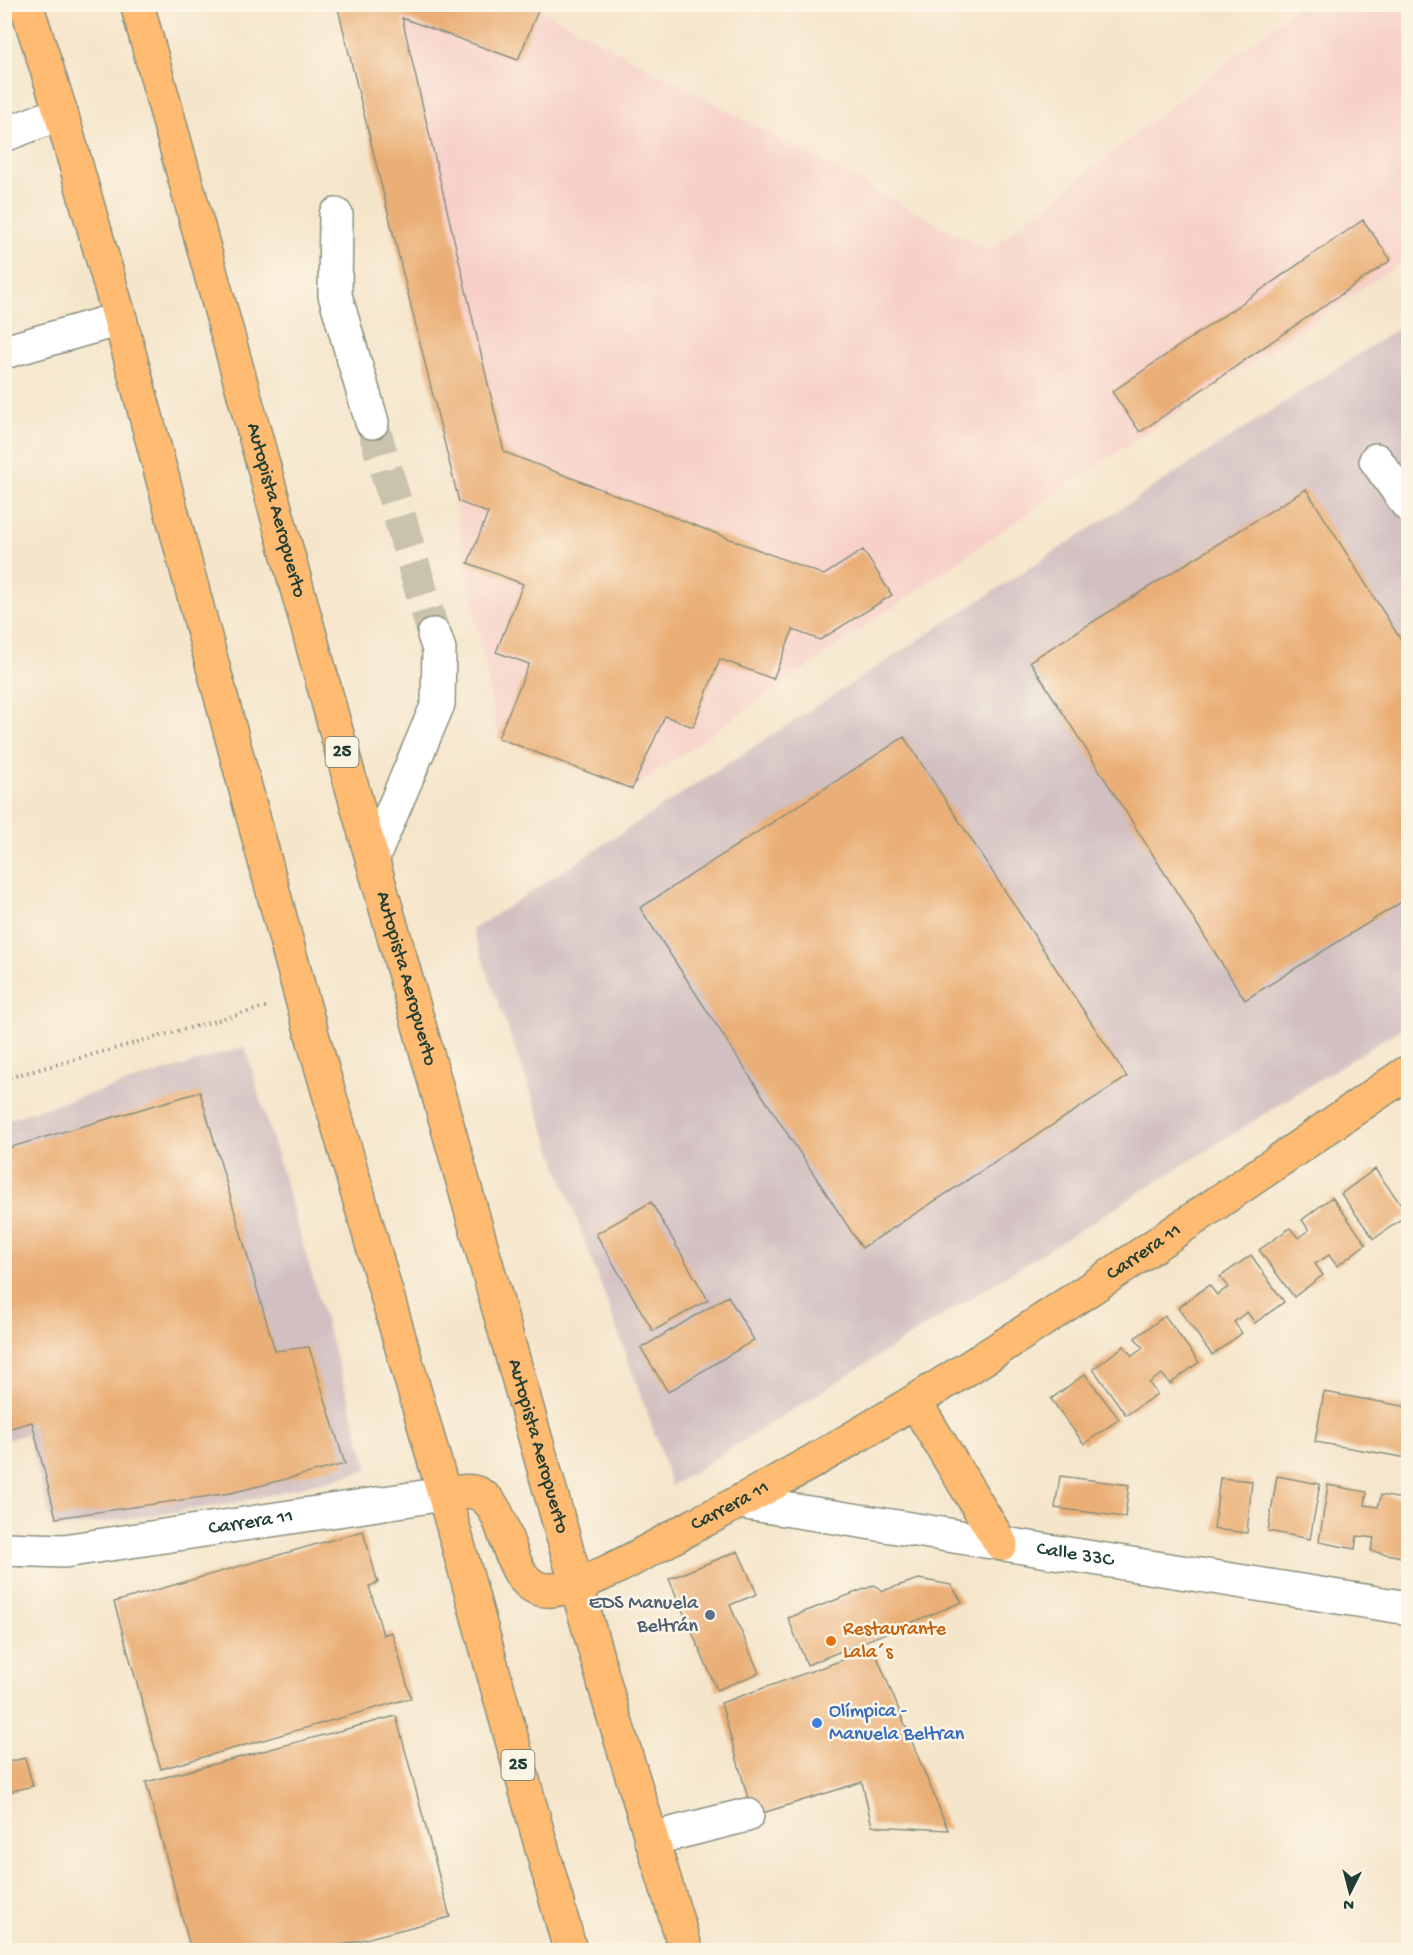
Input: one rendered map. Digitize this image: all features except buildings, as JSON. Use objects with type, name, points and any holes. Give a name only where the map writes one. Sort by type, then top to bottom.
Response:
[{"type":"main road","name":"25","points":[[26,4],[61,113],[120,319],[301,996],[444,1494],[570,1950]]},
{"type":"main road","name":"Autopista Aeropuerto","points":[[137,4],[373,856],[579,1585],[613,1714],[686,1950]]},
{"type":"main road","name":"Carrera 11","points":[[444,1494],[475,1492],[487,1500],[515,1564],[532,1586],[548,1591],[579,1585],[740,1502],[915,1402],[1087,1290],[1408,1072]]},
{"type":"main road","points":[[915,1402],[1001,1544]]},
{"type":"street","points":[[4,135],[61,113]]},
{"type":"street","points":[[336,215],[335,295],[372,422]]},
{"type":"street","points":[[4,352],[120,319]]},
{"type":"street","points":[[1376,460],[1408,505]]},
{"type":"street","points":[[373,856],[438,704],[439,649],[434,635]]},
{"type":"street","name":"Carrera 11","points":[[4,1549],[64,1551],[444,1494]]},
{"type":"street","name":"Calle 33C","points":[[740,1502],[1408,1608]]},
{"type":"street","points":[[651,1839],[747,1815]]},
{"type":"path","points":[[4,1079],[301,996]]},
{"type":"shaded area","points":[[530,4],[988,251],[1292,10],[1294,5],[1408,5],[1408,258],[1071,483],[632,789],[498,738],[437,408],[337,5]]},
{"type":"shaded area","points":[[1408,322],[1408,1024],[671,1486],[658,1443],[472,930]]},
{"type":"shaded area","points":[[245,1047],[369,1470],[236,1503],[54,1529],[27,1434],[5,1440],[5,1120]]},
{"type":"tunnel","points":[[372,422],[434,635]]},
{"type":"place","name":"EDS Manuela Beltrán","points":[[710,1615]]},
{"type":"place","name":"Restaurante Lala´s","points":[[831,1641]]},
{"type":"place","name":"Olímpica - Manuela Beltran","points":[[817,1723]]}]
